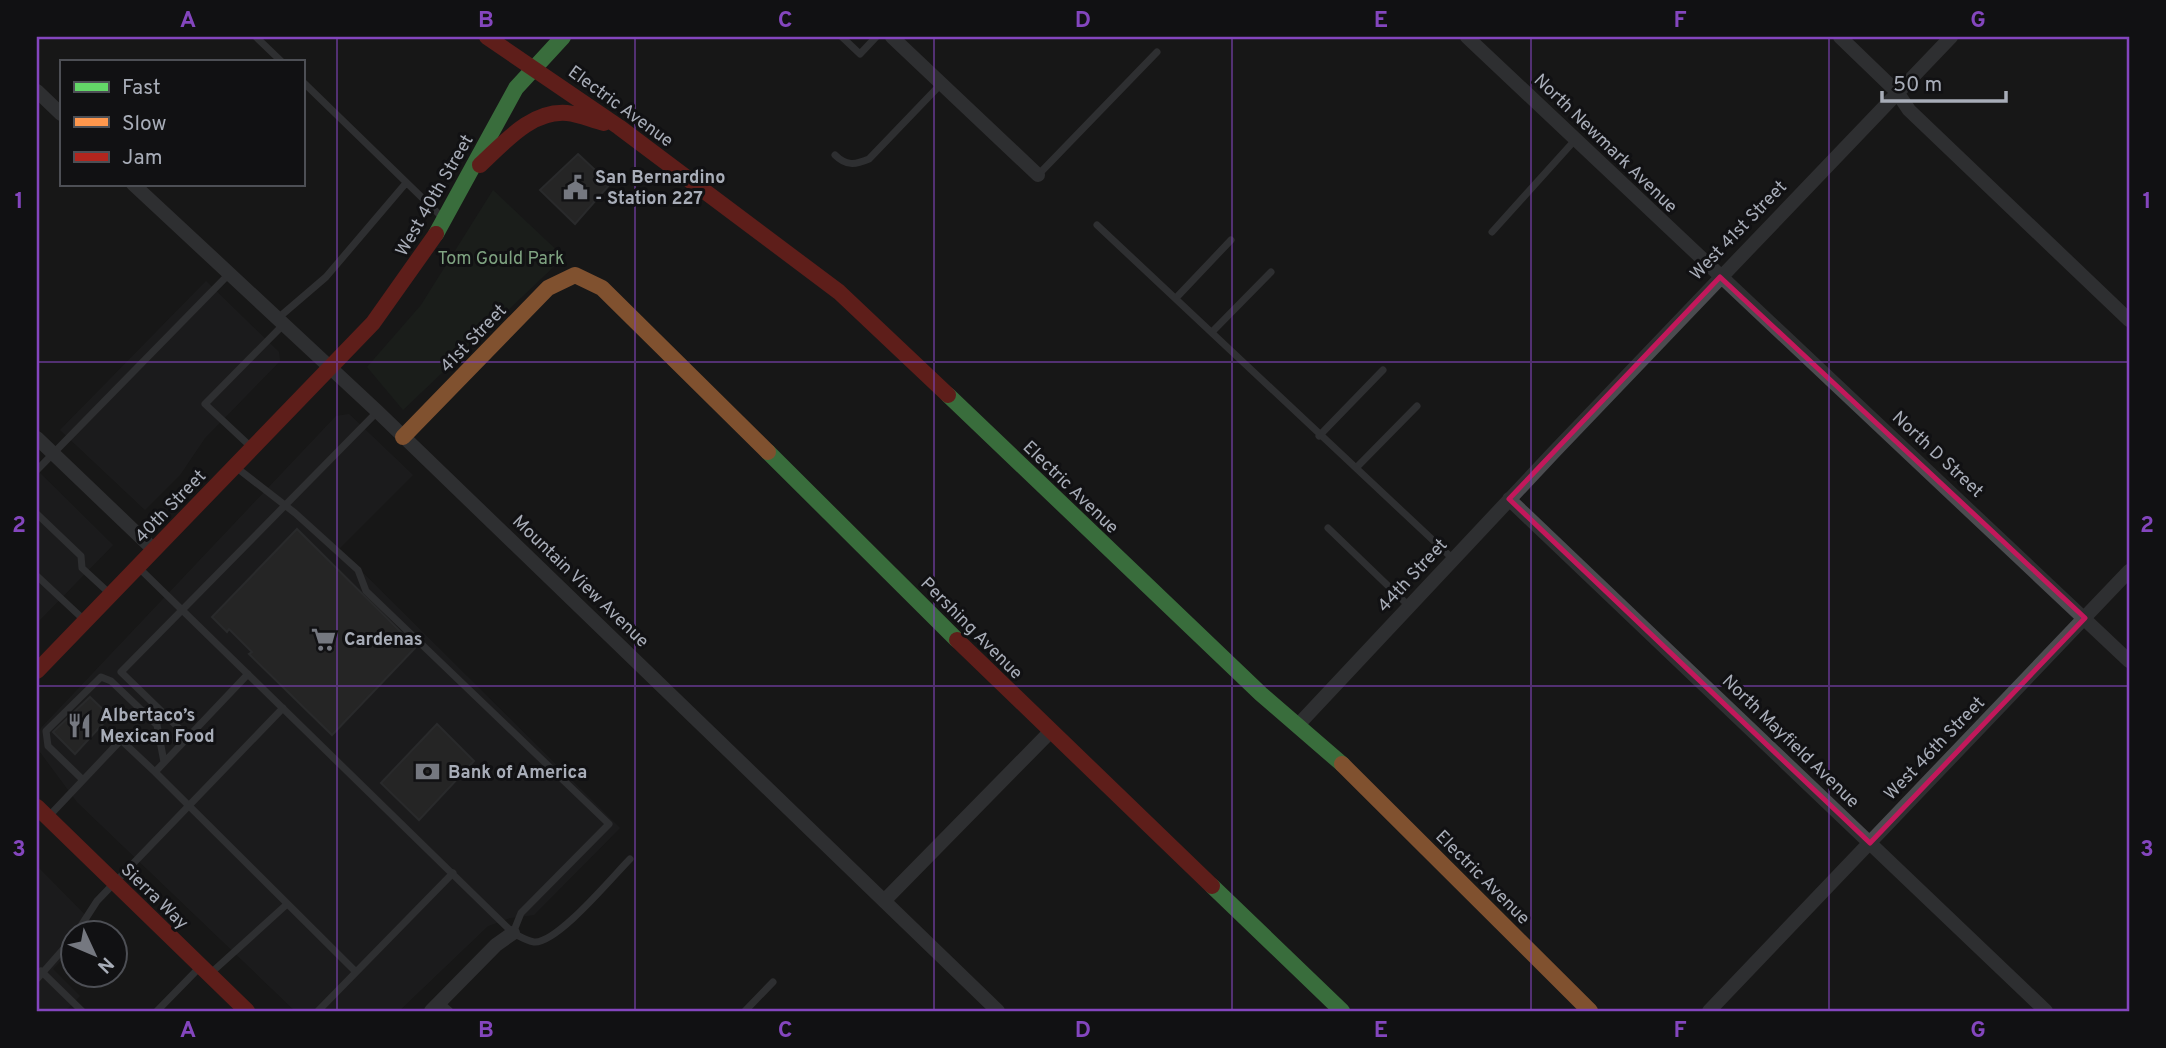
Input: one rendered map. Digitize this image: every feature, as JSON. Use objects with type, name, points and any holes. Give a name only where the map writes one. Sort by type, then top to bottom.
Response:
[{"type":"main road","name":"Electric Avenue","points":[[487,37],[535,67],[619,127],[839,292],[1261,694],[1315,738],[1590,1011]]},
{"type":"main road","name":"West 40th Street","points":[[331,369],[380,313],[445,220],[516,88],[563,37]]},
{"type":"main road","points":[[472,172],[527,125],[545,115],[567,113],[619,127]]},
{"type":"main road","name":"41st Street","points":[[403,437],[548,288],[575,275]]},
{"type":"main road","name":"Pershing Avenue","points":[[575,275],[602,288],[1050,732],[1342,1011]]},
{"type":"main road","name":"40th Street","points":[[37,671],[331,369]]},
{"type":"main road","name":"Sierra Way","points":[[42,813],[247,1011]]},
{"type":"street","points":[[892,37],[1038,176]]},
{"type":"street","name":"North Newmark Avenue","points":[[1467,37],[1720,277]]},
{"type":"street","points":[[1840,37],[1897,92],[1909,110],[2129,320]]},
{"type":"street","name":"West 41st Street","points":[[1553,452],[1951,37]]},
{"type":"street","points":[[37,91],[60,113]]},
{"type":"street","name":"Mountain View Avenue","points":[[135,186],[378,412],[996,1011]]},
{"type":"street","name":"North D Street","points":[[1720,277],[2129,661]]},
{"type":"street","points":[[37,438],[153,550]]},
{"type":"street","name":"44th Street","points":[[1298,725],[1553,452]]},
{"type":"street","name":"North Mayfield Avenue","points":[[1509,499],[2046,1011]]},
{"type":"street","name":"West 46th Street","points":[[1709,1011],[2129,572]]},
{"type":"street","points":[[884,901],[1050,732]]},
{"type":"street","points":[[440,1008],[495,945],[513,933]]},
{"type":"lane","points":[[256,37],[280,60]]},
{"type":"lane","points":[[842,37],[860,54],[876,37]]},
{"type":"lane","points":[[1038,176],[1157,52]]},
{"type":"lane","points":[[304,83],[445,220]]},
{"type":"lane","points":[[835,155],[846,163],[857,164],[869,159],[941,84]]},
{"type":"lane","points":[[1492,232],[1575,140]]},
{"type":"lane","points":[[253,449],[205,404],[326,276],[406,183]]},
{"type":"lane","points":[[1097,225],[1453,559]]},
{"type":"lane","points":[[1176,298],[1231,240]]},
{"type":"lane","points":[[1212,332],[1271,272]]},
{"type":"lane","points":[[37,470],[228,275]]},
{"type":"lane","points":[[1320,436],[1383,370]]},
{"type":"lane","points":[[1356,468],[1417,406]]},
{"type":"lane","points":[[188,737],[121,672],[378,412]]},
{"type":"lane","points":[[235,467],[284,505],[358,570],[366,591],[609,824],[521,913],[513,933]]},
{"type":"lane","points":[[37,514],[81,556],[82,568],[111,595]]},
{"type":"lane","points":[[1328,528],[1409,606]]},
{"type":"lane","points":[[138,567],[513,933],[534,942],[545,940],[563,928],[630,859]]},
{"type":"lane","points":[[37,576],[85,621]]},
{"type":"lane","points":[[155,772],[248,674]]},
{"type":"lane","points":[[83,780],[48,746],[46,732],[94,680],[101,677],[111,681],[157,725],[164,762]]},
{"type":"lane","points":[[87,918],[97,901],[284,708]]},
{"type":"lane","points":[[42,813],[83,780],[121,740],[356,972]]},
{"type":"lane","points":[[318,1011],[453,873]]},
{"type":"lane","points":[[157,1011],[286,905]]},
{"type":"lane","points":[[60,952],[39,975],[82,1011]]},
{"type":"lane","points":[[745,1011],[773,982]]},
{"type":"highlighted area","points":[[1720,277],[2085,618],[1870,843],[1509,499]]},
{"type":"shaded area","points":[[206,281],[279,352],[280,361],[205,438],[180,475],[145,510],[60,430]]},
{"type":"shaded area","points":[[349,414],[413,475],[339,549],[620,828],[534,915],[510,918],[488,926],[399,1011],[295,1011],[77,802],[37,748],[37,739],[41,728],[336,416]]},
{"type":"shaded area","points":[[37,470],[113,545],[37,623]]},
{"type":"shaded area","points":[[37,866],[88,918],[60,918],[60,962],[53,969],[60,976],[60,988],[72,988],[80,996],[65,1011],[37,1011]]},
{"type":"green space","name":"Tom Gould Park","points":[[493,190],[564,257],[403,410],[367,367],[421,305]]},
{"type":"building","name":"San Bernardino - Station 227","points":[[578,154],[610,184],[575,224],[540,190]]},
{"type":"building","name":"Cardenas","points":[[297,529],[416,647],[332,735],[249,654],[252,652],[229,629],[227,632],[212,617]]},
{"type":"building","name":"Albertaco’s Mexican Food","points":[[90,697],[110,716],[75,754],[53,732]]},
{"type":"building","name":"Bank of America","points":[[437,724],[474,761],[419,820],[381,783]]},
{"type":"traffic: fast","points":[[436,234],[516,88],[563,37]]},
{"type":"traffic: fast","points":[[948,395],[1261,694],[1342,764]]},
{"type":"traffic: fast","points":[[768,452],[957,640]]},
{"type":"traffic: fast","points":[[1212,886],[1342,1011]]},
{"type":"traffic: slow","points":[[403,437],[548,288],[575,275],[602,288],[768,452]]},
{"type":"traffic: slow","points":[[1342,764],[1590,1011]]},
{"type":"traffic: jam","points":[[487,37],[619,127],[839,292],[948,395]]},
{"type":"traffic: jam","points":[[480,165],[519,130],[542,117],[567,113],[604,123]]},
{"type":"traffic: jam","points":[[37,671],[373,323],[436,234]]},
{"type":"traffic: jam","points":[[957,640],[1212,886]]},
{"type":"traffic: jam","points":[[37,807],[247,1011]]},
{"type":"place","name":"San Bernardino - Station 227","points":[[575,187]]},
{"type":"place","name":"Cardenas","points":[[324,639]]},
{"type":"place","name":"Albertaco’s Mexican Food","points":[[80,725]]},
{"type":"place","name":"Bank of America","points":[[428,772]]}]
